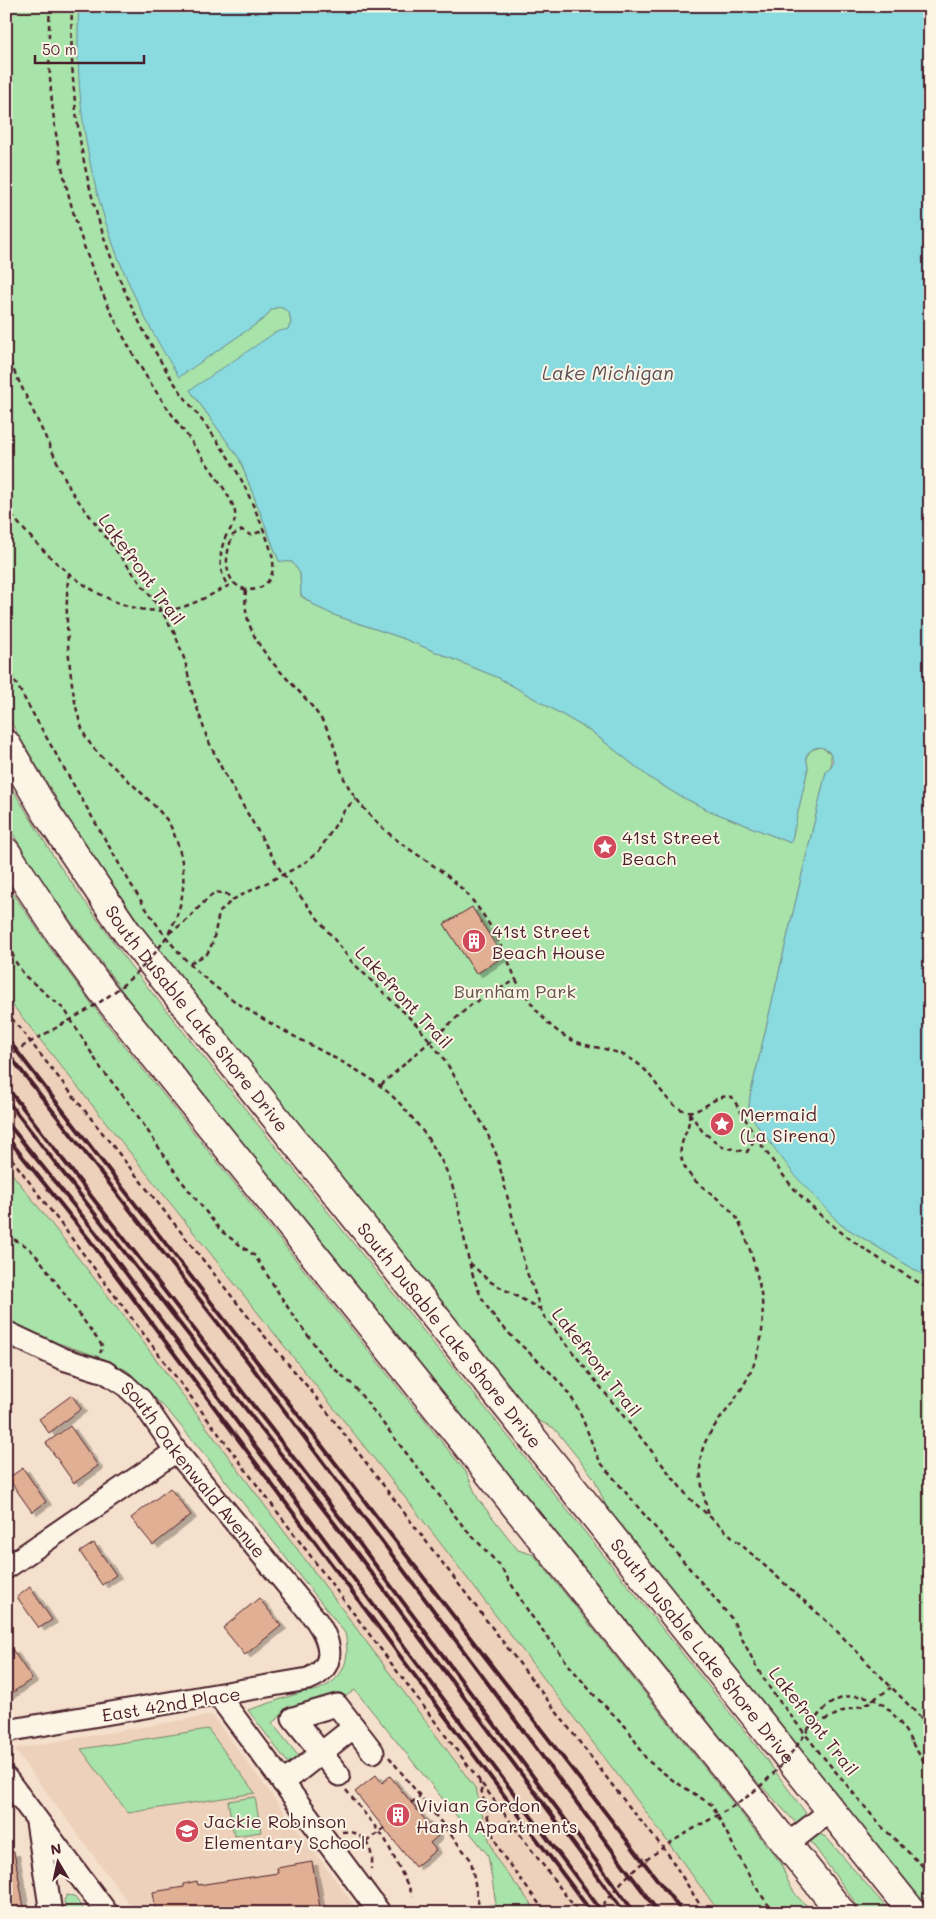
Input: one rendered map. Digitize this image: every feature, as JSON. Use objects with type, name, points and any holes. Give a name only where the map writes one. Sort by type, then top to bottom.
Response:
[{"type":"highway","name":"South DuSable Lake Shore Drive","points":[[6,744],[46,812],[126,931],[913,1913]]},
{"type":"highway","points":[[6,852],[61,935],[103,992],[842,1913]]},
{"type":"street","name":"South Oakenwald Avenue","points":[[6,1332],[63,1359],[106,1372],[125,1385],[141,1400],[176,1451],[324,1631],[329,1642],[327,1662]]},
{"type":"street","points":[[6,1568],[176,1451]]},
{"type":"street","name":"East 42nd Place","points":[[6,1731],[308,1679],[317,1675],[325,1668],[327,1662]]},
{"type":"street","points":[[218,1695],[380,1913]]},
{"type":"street","points":[[340,1779],[293,1718],[337,1705],[354,1727],[378,1751]]},
{"type":"street","points":[[283,1783],[354,1727]]},
{"type":"street","points":[[6,1778],[107,1913]]},
{"type":"street","points":[[788,1844],[830,1811]]},
{"type":"street","points":[[37,1820],[51,1913]]},
{"type":"path","points":[[50,6],[49,46],[52,108],[59,155],[72,210],[97,281],[126,342],[163,402],[217,477],[234,508],[234,524],[226,536],[220,566],[228,586]]},
{"type":"path","points":[[72,6],[71,70],[79,146],[104,239],[119,279],[166,371],[222,445],[240,475],[263,531],[273,558],[273,569],[270,579],[261,588],[246,590],[236,587],[227,574],[226,565],[233,535],[242,530],[250,535],[263,531]]},
{"type":"path","name":"Lakefront Trail","points":[[6,354],[70,491],[161,610],[181,648],[192,692],[207,738],[223,771],[282,873],[352,962],[416,1024],[431,1042],[446,1062],[485,1128],[497,1156],[526,1270],[541,1310],[557,1334],[674,1480],[709,1517],[831,1625],[930,1728]]},
{"type":"path","points":[[6,508],[37,544],[69,573],[92,590],[113,600],[148,610],[161,610],[184,606],[234,583]]},
{"type":"path","points":[[6,1057],[114,992],[145,964],[169,932],[183,897],[185,882],[181,852],[168,821],[148,798],[94,748],[83,734],[75,712],[72,681],[66,602],[69,573]]},
{"type":"path","points":[[246,590],[247,612],[256,638],[272,663],[311,704],[321,719],[329,734],[344,779],[356,798],[384,831],[454,880],[477,906],[505,954],[516,980],[551,1028],[582,1044],[619,1052],[630,1057],[652,1076],[670,1101],[680,1109],[688,1112],[696,1111],[716,1098],[724,1095],[732,1097],[756,1137],[791,1184],[825,1218],[857,1245],[930,1289]]},
{"type":"path","name":"Lakefront Trail","points":[[6,665],[124,872],[155,922],[190,963],[211,982],[256,1014],[357,1069],[381,1085],[424,1132],[447,1171],[456,1195],[472,1276],[483,1300],[499,1323],[568,1393],[581,1416],[591,1445],[601,1463],[732,1619],[757,1668],[773,1693],[880,1825],[930,1873]]},
{"type":"path","points":[[190,963],[207,954],[213,942],[219,913],[232,900],[282,873],[302,865],[319,851],[344,811],[356,798]]},
{"type":"path","points":[[169,932],[182,926],[193,912],[215,892],[227,894],[232,900]]},
{"type":"path","points":[[6,936],[15,961],[25,976],[64,1010],[100,1067],[131,1106],[180,1179],[221,1231],[255,1256],[292,1314],[329,1364],[354,1386],[463,1526],[500,1566],[530,1614],[594,1695],[627,1728],[647,1760],[674,1781],[712,1806],[753,1883],[774,1913]]},
{"type":"path","points":[[381,1085],[472,1004],[516,980]]},
{"type":"path","points":[[6,1011],[245,1313],[312,1392],[617,1791],[668,1854],[705,1913]]},
{"type":"path","points":[[688,1112],[703,1132],[723,1147],[748,1152],[756,1137]]},
{"type":"path","points":[[688,1112],[690,1120],[681,1143],[682,1159],[695,1182],[719,1199],[736,1216],[745,1237],[762,1300],[756,1365],[744,1387],[707,1436],[701,1454],[699,1475],[709,1517]]},
{"type":"path","points":[[6,1151],[579,1913]]},
{"type":"path","points":[[6,1235],[28,1247],[40,1260],[103,1348]]},
{"type":"path","points":[[469,1263],[489,1281],[541,1310]]},
{"type":"path","points":[[808,1728],[849,1709],[866,1705],[891,1688]]},
{"type":"path","points":[[598,1913],[624,1878],[646,1858],[733,1806],[758,1788],[779,1767],[828,1705],[838,1699],[855,1696],[883,1704],[900,1722],[930,1771]]},
{"type":"path","points":[[378,1751],[420,1796],[471,1860],[480,1913]]},
{"type":"path","points":[[478,1778],[491,1831],[503,1856],[546,1913]]},
{"type":"path","points":[[340,1779],[380,1832],[413,1896]]},
{"type":"path","points":[[411,1803],[420,1796]]},
{"type":"path","points":[[366,1842],[384,1828]]},
{"type":"path","points":[[336,1833],[346,1831],[356,1834],[366,1842],[373,1858],[368,1876]]},
{"type":"shaded area","points":[[6,997],[415,1510],[643,1808],[720,1913],[538,1913],[497,1860],[487,1834],[123,1315],[6,1166]]},
{"type":"shaded area","name":"Jackie Robinson Elementary School","points":[[212,1715],[360,1913],[136,1913],[14,1749]]},
{"type":"green space","name":"Burnham Park","points":[[6,6],[79,6],[79,57],[82,106],[88,153],[99,199],[113,244],[131,288],[153,332],[179,376],[265,318],[272,309],[280,307],[289,312],[291,323],[288,329],[190,390],[239,458],[279,561],[292,562],[300,573],[301,596],[317,607],[334,615],[402,638],[499,678],[592,732],[650,778],[678,795],[708,810],[791,843],[808,768],[806,757],[811,750],[821,747],[831,754],[831,766],[826,772],[749,1107],[840,1224],[930,1279],[930,1910],[606,1506],[594,1478],[554,1428],[537,1420],[142,927],[77,833],[6,714]]},
{"type":"green space","points":[[6,778],[57,862],[129,964],[755,1744],[805,1812],[807,1817],[802,1823],[796,1823],[752,1776],[129,1000],[48,890],[6,823]]},
{"type":"green space","points":[[6,883],[51,949],[106,1023],[466,1472],[478,1499],[518,1550],[534,1555],[781,1863],[794,1892],[804,1903],[819,1913],[720,1913],[643,1808],[415,1510],[6,997]]},
{"type":"green space","points":[[6,1166],[123,1315],[476,1789],[487,1834],[497,1860],[538,1913],[443,1913],[496,1904],[488,1855],[355,1690],[343,1698],[299,1711],[294,1705],[272,1723],[304,1763],[294,1771],[248,1710],[300,1693],[317,1690],[330,1683],[341,1672],[344,1665],[347,1650],[345,1633],[210,1461],[169,1412],[128,1371],[105,1359],[58,1343],[6,1319]]},
{"type":"green space","points":[[208,1729],[255,1793],[128,1813],[81,1749]]},
{"type":"green space","points":[[255,1797],[261,1832],[234,1836],[228,1801]]},
{"type":"green space","points":[[817,1833],[826,1837],[891,1913],[863,1913],[811,1842],[811,1838]]},
{"type":"green space","points":[[67,1895],[74,1896],[86,1913],[66,1913],[64,1900]]},
{"type":"water","name":"Lake Michigan","points":[[79,6],[930,6],[930,1279],[840,1224],[797,1178],[759,1128],[752,1117],[749,1107],[826,772],[831,767],[833,761],[831,755],[823,748],[817,747],[806,756],[808,768],[791,843],[708,810],[678,795],[650,778],[592,732],[499,678],[402,638],[334,615],[317,607],[301,595],[300,573],[292,562],[279,561],[239,458],[190,390],[276,332],[288,329],[291,323],[289,312],[280,307],[272,309],[265,318],[179,377],[154,334],[132,290],[99,200],[88,153],[81,105],[78,56]]},
{"type":"building","name":"41st Street Beach House","points":[[472,907],[503,957],[476,974],[444,924]]},
{"type":"building","points":[[72,1395],[81,1409],[49,1433],[39,1419]]},
{"type":"building","points":[[70,1426],[98,1466],[74,1483],[46,1443]]},
{"type":"building","points":[[23,1468],[46,1502],[32,1512],[8,1478]]},
{"type":"building","points":[[170,1488],[191,1515],[153,1545],[131,1518]]},
{"type":"building","points":[[94,1543],[116,1575],[102,1585],[80,1552]]},
{"type":"building","points":[[30,1587],[52,1620],[39,1628],[17,1597]]},
{"type":"building","points":[[259,1598],[281,1626],[245,1655],[223,1628]]},
{"type":"building","points":[[12,1649],[32,1679],[6,1697],[6,1653]]},
{"type":"building","name":"Vivian Gordon Harsh Apartments","points":[[376,1775],[382,1783],[390,1776],[438,1836],[430,1843],[436,1850],[415,1867],[355,1792]]},
{"type":"building","points":[[14,1852],[25,1913],[6,1913],[6,1854]]},
{"type":"building","points":[[312,1862],[321,1913],[156,1913],[153,1892],[184,1887],[184,1884],[197,1881],[198,1885],[278,1873],[277,1868]]},
{"type":"railway","points":[[6,1037],[683,1913]]},
{"type":"railway","points":[[6,1051],[246,1359],[659,1913]]},
{"type":"railway","points":[[6,1086],[344,1523],[635,1913]]},
{"type":"railway","points":[[6,1099],[338,1528],[625,1913]]},
{"type":"railway","points":[[6,1121],[96,1233],[603,1913]]},
{"type":"railway","points":[[6,1136],[88,1238],[592,1913]]},
{"type":"place","name":"41st Street Beach","points":[[605,847]]},
{"type":"place","name":"41st Street Beach House","points":[[474,941]]},
{"type":"place","name":"Mermaid (La Sirena)","points":[[722,1124]]},
{"type":"place","name":"Vivian Gordon Harsh Apartments","points":[[398,1815]]},
{"type":"place","name":"Jackie Robinson Elementary School","points":[[187,1831]]}]
